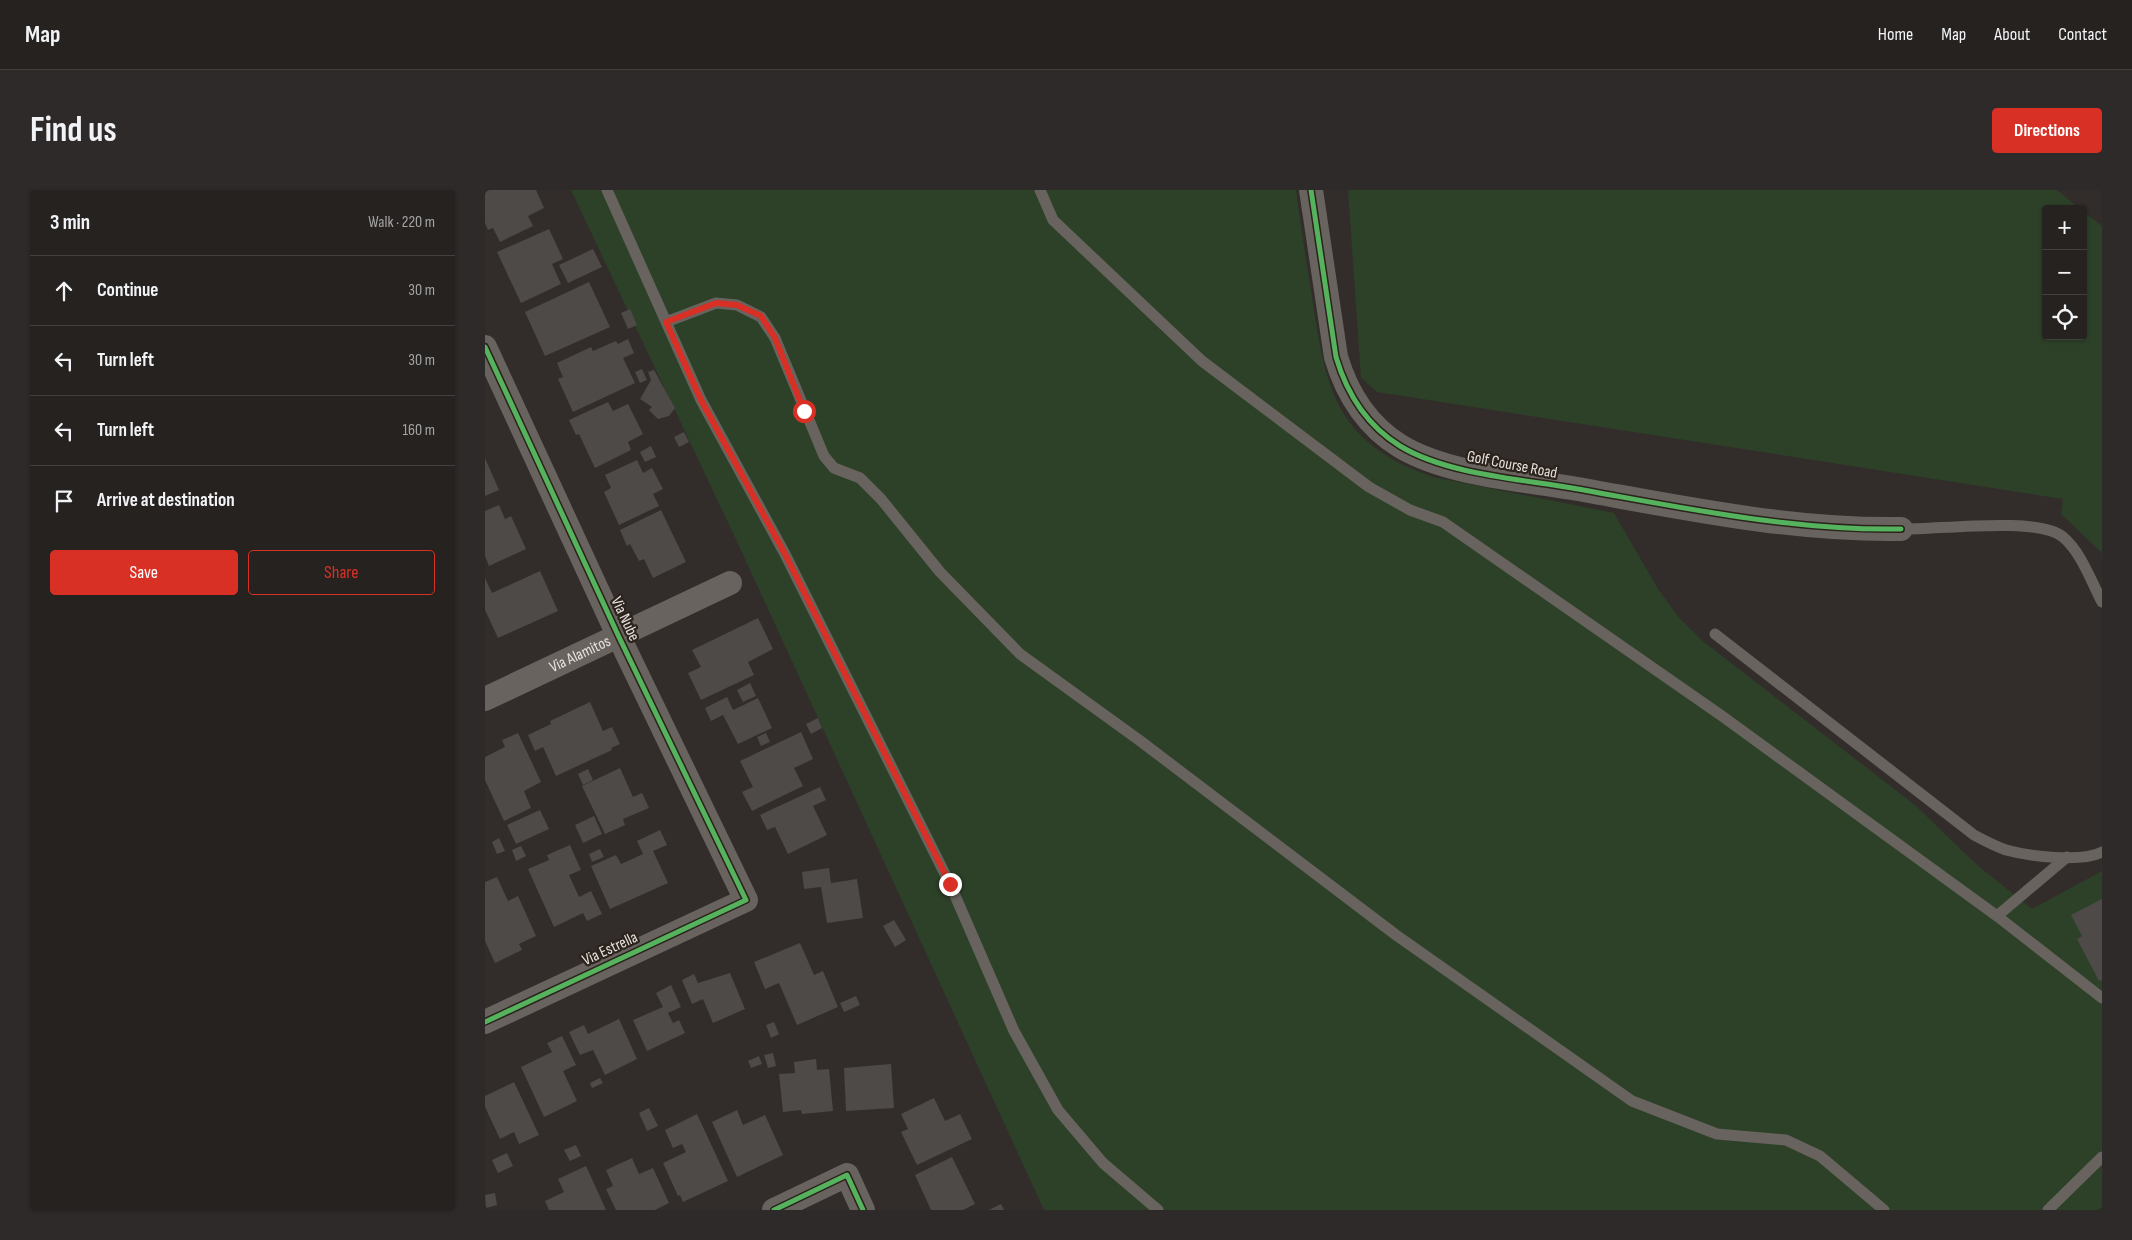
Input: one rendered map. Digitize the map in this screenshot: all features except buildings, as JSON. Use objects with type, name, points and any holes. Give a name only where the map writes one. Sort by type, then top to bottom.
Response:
[{"type":"street","name":"Golf Course Road","points":[[1311,190],[1337,357],[1343,380],[1357,407],[1378,431],[1401,447],[1430,459],[1473,472],[1630,498],[1758,518],[1851,529],[1901,529]]},
{"type":"street","name":"Via Nube","points":[[485,347],[618,635],[746,900]]},
{"type":"street","name":"Via Alamitos","points":[[485,699],[729,583]]},
{"type":"street","name":"Via Estrella","points":[[485,1022],[746,900]]},
{"type":"street","points":[[774,1210],[847,1176],[863,1210]]},
{"type":"lane","points":[[607,190],[701,400],[785,554],[950,884],[1014,1031],[1058,1110],[1103,1163],[1158,1210]]},
{"type":"lane","points":[[1040,190],[1053,220],[1210,367],[1369,487],[1410,510],[1443,522],[1722,716],[1997,916],[2102,998]]},
{"type":"lane","points":[[666,322],[716,303],[737,305],[761,316],[775,338],[824,456],[834,468],[860,478],[881,499],[940,572],[1020,654],[1139,740],[1396,935],[1632,1101],[1717,1134],[1786,1140],[1820,1156],[1884,1210]]},
{"type":"lane","points":[[1901,529],[2028,526],[2054,531],[2064,537],[2075,552],[2102,602]]},
{"type":"lane","points":[[1715,634],[1974,835],[2007,850],[2067,858],[2102,852]]},
{"type":"lane","points":[[1997,916],[2067,858]]},
{"type":"lane","points":[[2049,1210],[2102,1157]]},
{"type":"green space","points":[[571,190],[1296,190],[1324,364],[1332,389],[1343,412],[1357,431],[1376,449],[1401,464],[1433,477],[1614,513],[1658,589],[1680,619],[1704,642],[1915,805],[1977,865],[2032,909],[2102,871],[2102,1210],[1044,1210],[740,548]]},
{"type":"green space","points":[[1348,190],[2057,190],[2075,205],[2042,205],[2042,340],[2087,340],[2087,214],[2102,226],[2102,553],[2061,514],[2063,499],[1377,392],[1361,378]]},
{"type":"cycle path","points":[[1311,190],[1336,357],[1346,384],[1359,407],[1377,428],[1400,446],[1439,463],[1483,474],[1695,510],[1818,526],[1901,529]]},
{"type":"cycle path","points":[[485,347],[618,635],[746,900],[485,1022]]},
{"type":"cycle path","points":[[774,1210],[847,1175],[863,1210]]},
{"type":"route","points":[[804,411],[775,338],[761,316],[737,305],[716,303],[666,322],[701,400],[785,554],[950,884]]}]
